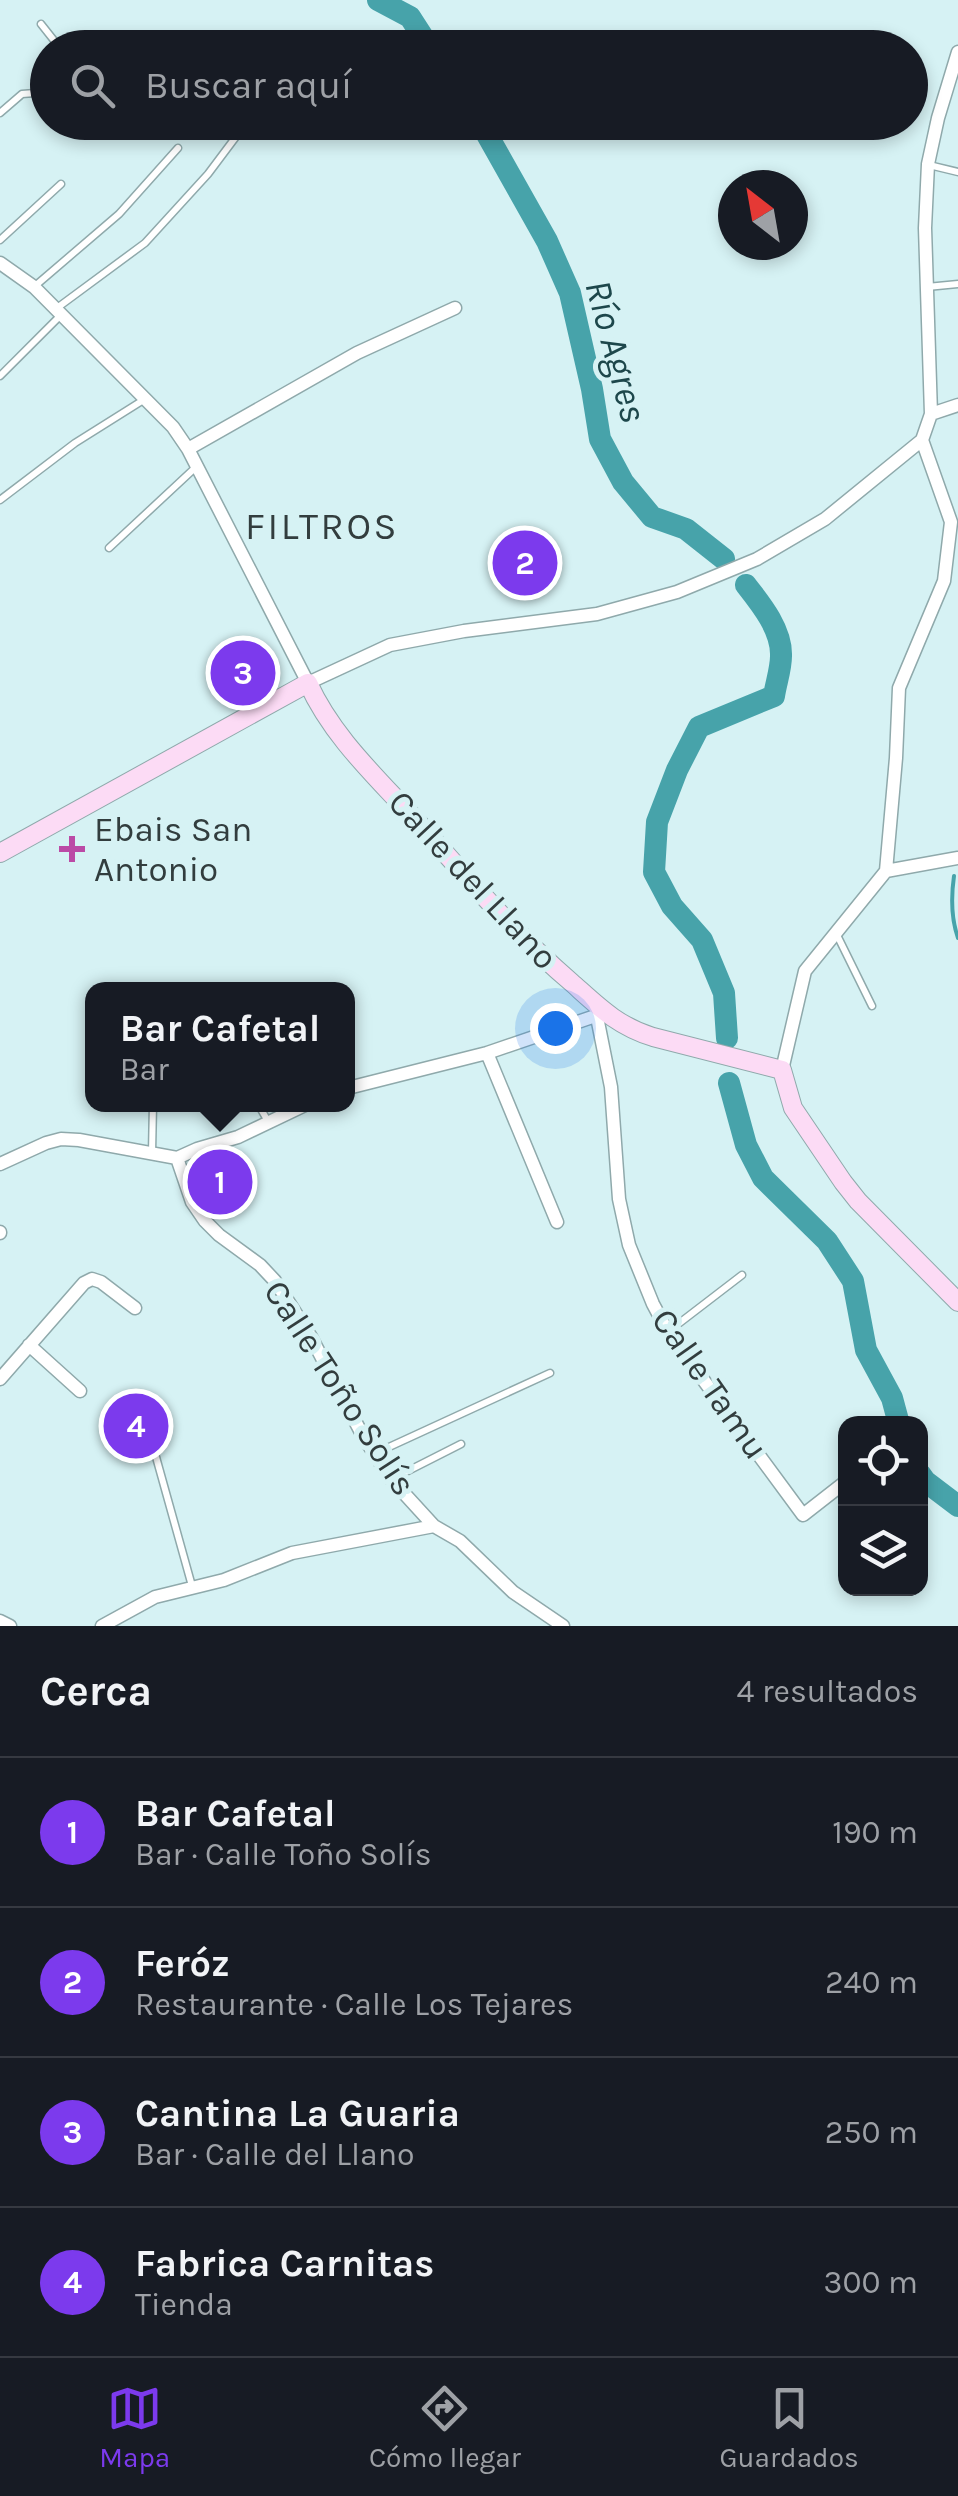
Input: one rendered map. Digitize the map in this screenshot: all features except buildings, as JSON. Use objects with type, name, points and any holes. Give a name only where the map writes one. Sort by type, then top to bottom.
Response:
[{"type":"main road","points":[[0,853],[308,682]]},
{"type":"main road","name":"Calle del Llano","points":[[308,682],[320,710],[349,748],[484,900],[601,1015],[632,1030],[782,1070]]},
{"type":"main road","points":[[782,1070],[792,1108],[843,1182],[958,1302]]},
{"type":"street","points":[[0,262],[34,287],[173,427],[308,682],[390,646],[464,631],[598,614],[678,592],[757,559],[825,519],[922,440],[931,414],[924,228],[928,164],[958,52]]},
{"type":"street","points":[[188,450],[357,354],[455,308]]},
{"type":"street","points":[[931,414],[958,405]]},
{"type":"street","points":[[782,1070],[806,971],[886,871],[898,688],[944,581],[951,522],[922,440]]},
{"type":"street","points":[[886,871],[958,858]]},
{"type":"street","points":[[355,1086],[487,1053],[601,1015]]},
{"type":"street","name":"Calle Tamu","points":[[601,1015],[619,1199],[629,1246],[653,1304],[668,1332],[803,1515],[838,1488]]},
{"type":"street","points":[[487,1053],[557,1222]]},
{"type":"street","points":[[0,1164],[60,1140],[177,1158],[292,1112]]},
{"type":"street","name":"Calle Toño Solís","points":[[177,1158],[192,1202],[205,1221],[275,1280],[391,1479],[434,1526],[460,1541],[513,1592],[563,1626]]},
{"type":"street","points":[[0,1379],[84,1283],[92,1279],[101,1282],[135,1308]]},
{"type":"street","points":[[29,1345],[80,1391]]},
{"type":"street","points":[[102,1626],[155,1597],[224,1580],[292,1553],[434,1526]]},
{"type":"street","points":[[0,1621],[10,1626]]},
{"type":"lane","points":[[42,24],[46,30]]},
{"type":"lane","points":[[0,113],[22,94],[30,93]]},
{"type":"lane","points":[[0,376],[59,312],[146,243],[234,140]]},
{"type":"lane","points":[[34,287],[119,214],[178,148]]},
{"type":"lane","points":[[928,164],[958,172]]},
{"type":"lane","points":[[0,240],[61,184]]},
{"type":"lane","points":[[927,287],[958,284]]},
{"type":"lane","points":[[0,500],[75,443],[146,398]]},
{"type":"lane","points":[[109,548],[197,466]]},
{"type":"lane","points":[[836,932],[872,1006]]},
{"type":"lane","points":[[152,1112],[152,1155]]},
{"type":"lane","points":[[263,1112],[270,1124]]},
{"type":"lane","points":[[668,1332],[742,1275]]},
{"type":"lane","points":[[374,1453],[550,1373]]},
{"type":"lane","points":[[391,1479],[461,1444]]},
{"type":"lane","points":[[156,1457],[192,1588]]},
{"type":"waterway","name":"Río Agres","points":[[378,0],[410,17],[418,30]]},
{"type":"waterway","name":"Río Agres","points":[[490,140],[547,241],[570,293],[600,439],[623,482],[652,517],[686,529],[724,559]]},
{"type":"waterway","name":"Río Agres","points":[[727,1038],[724,993],[702,940],[672,906],[654,872],[657,822],[699,727],[774,696],[781,661],[778,637],[770,618],[746,585]]},
{"type":"waterway","points":[[954,876],[952,907],[958,938]]},
{"type":"waterway","name":"Río Agres","points":[[729,1083],[746,1145],[763,1178],[827,1241],[853,1281],[866,1350],[892,1398],[897,1416]]},
{"type":"waterway","name":"Río Agres","points":[[928,1483],[958,1506]]},
{"type":"place","name":"Feróz","points":[[525,563]]},
{"type":"place","name":"Cantina La Guaria","points":[[243,673]]},
{"type":"place","name":"Ebais San Antonio","points":[[72,849]]},
{"type":"place","name":"Bar Cafetal","points":[[220,1182]]},
{"type":"place","name":"Fabrica Carnitas","points":[[136,1426]]},
{"type":"district","name":"FILTROS","points":[[322,526]]}]
